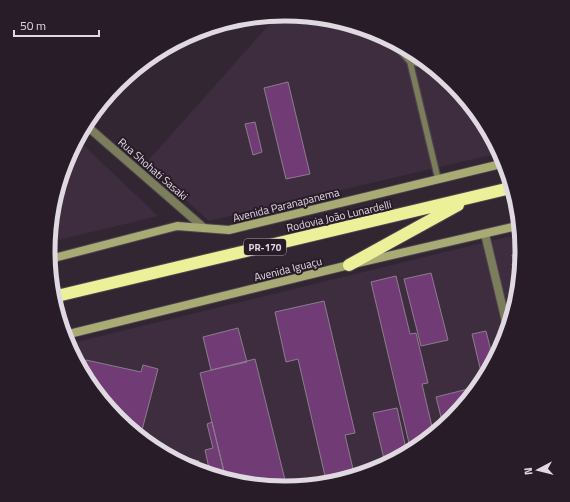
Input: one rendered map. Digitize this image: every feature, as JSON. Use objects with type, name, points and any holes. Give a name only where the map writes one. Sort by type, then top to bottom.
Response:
[{"type":"highway","name":"Rodovia João Lunardelli","points":[[59,296],[506,189]]},
{"type":"highway","points":[[349,265],[474,197]]},
{"type":"street","name":"Rua Shohati Sasaki","points":[[90,129],[204,228]]},
{"type":"street","name":"Avenida Paranapanema","points":[[55,258],[177,226],[229,230],[498,165]]},
{"type":"street","name":"Avenida Iguaçu","points":[[71,334],[349,265],[514,227]]},
{"type":"street","points":[[485,234],[505,318]]},
{"type":"lane","points":[[403,54],[410,62],[438,179]]},
{"type":"lane","points":[[410,62],[417,63]]},
{"type":"shaded area","points":[[273,21],[300,21],[330,25],[359,33],[400,52],[437,78],[448,88],[476,123],[493,154],[209,221],[145,164]]},
{"type":"shaded area","points":[[82,144],[158,216],[55,241],[59,206],[63,191],[67,177]]},
{"type":"shaded area","points":[[515,235],[515,266],[511,296],[503,325],[484,366],[458,403],[437,424],[400,450],[359,469],[330,477],[300,481],[270,481],[240,477],[211,469],[183,457],[157,442],[122,414],[94,379],[74,342]]},
{"type":"building","points":[[288,82],[310,174],[286,179],[264,88]]},
{"type":"building","points":[[255,122],[262,152],[253,155],[245,124]]},
{"type":"building","points":[[515,254],[514,273],[512,264],[514,263],[512,255]]},
{"type":"building","points":[[431,273],[448,340],[421,346],[404,279]]},
{"type":"building","points":[[396,276],[410,334],[416,333],[428,383],[422,384],[432,428],[412,442],[409,443],[371,282]]},
{"type":"building","points":[[324,301],[355,433],[345,435],[353,469],[325,476],[298,359],[286,362],[275,312]]},
{"type":"building","points":[[238,328],[247,362],[211,370],[203,337]]},
{"type":"building","points":[[486,331],[491,352],[481,371],[472,334]]},
{"type":"building","points":[[255,359],[285,481],[270,481],[240,477],[224,473],[200,373]]},
{"type":"building","points":[[86,360],[141,372],[143,365],[158,369],[142,431],[122,414],[112,403],[85,364]]},
{"type":"building","points":[[468,389],[458,403],[442,420],[436,397]]},
{"type":"building","points":[[397,408],[405,447],[384,458],[373,413]]},
{"type":"building","points":[[212,422],[224,473],[209,468],[205,450],[213,448],[207,424]]},
{"type":"building","points":[[182,456],[199,461],[198,464]]}]
